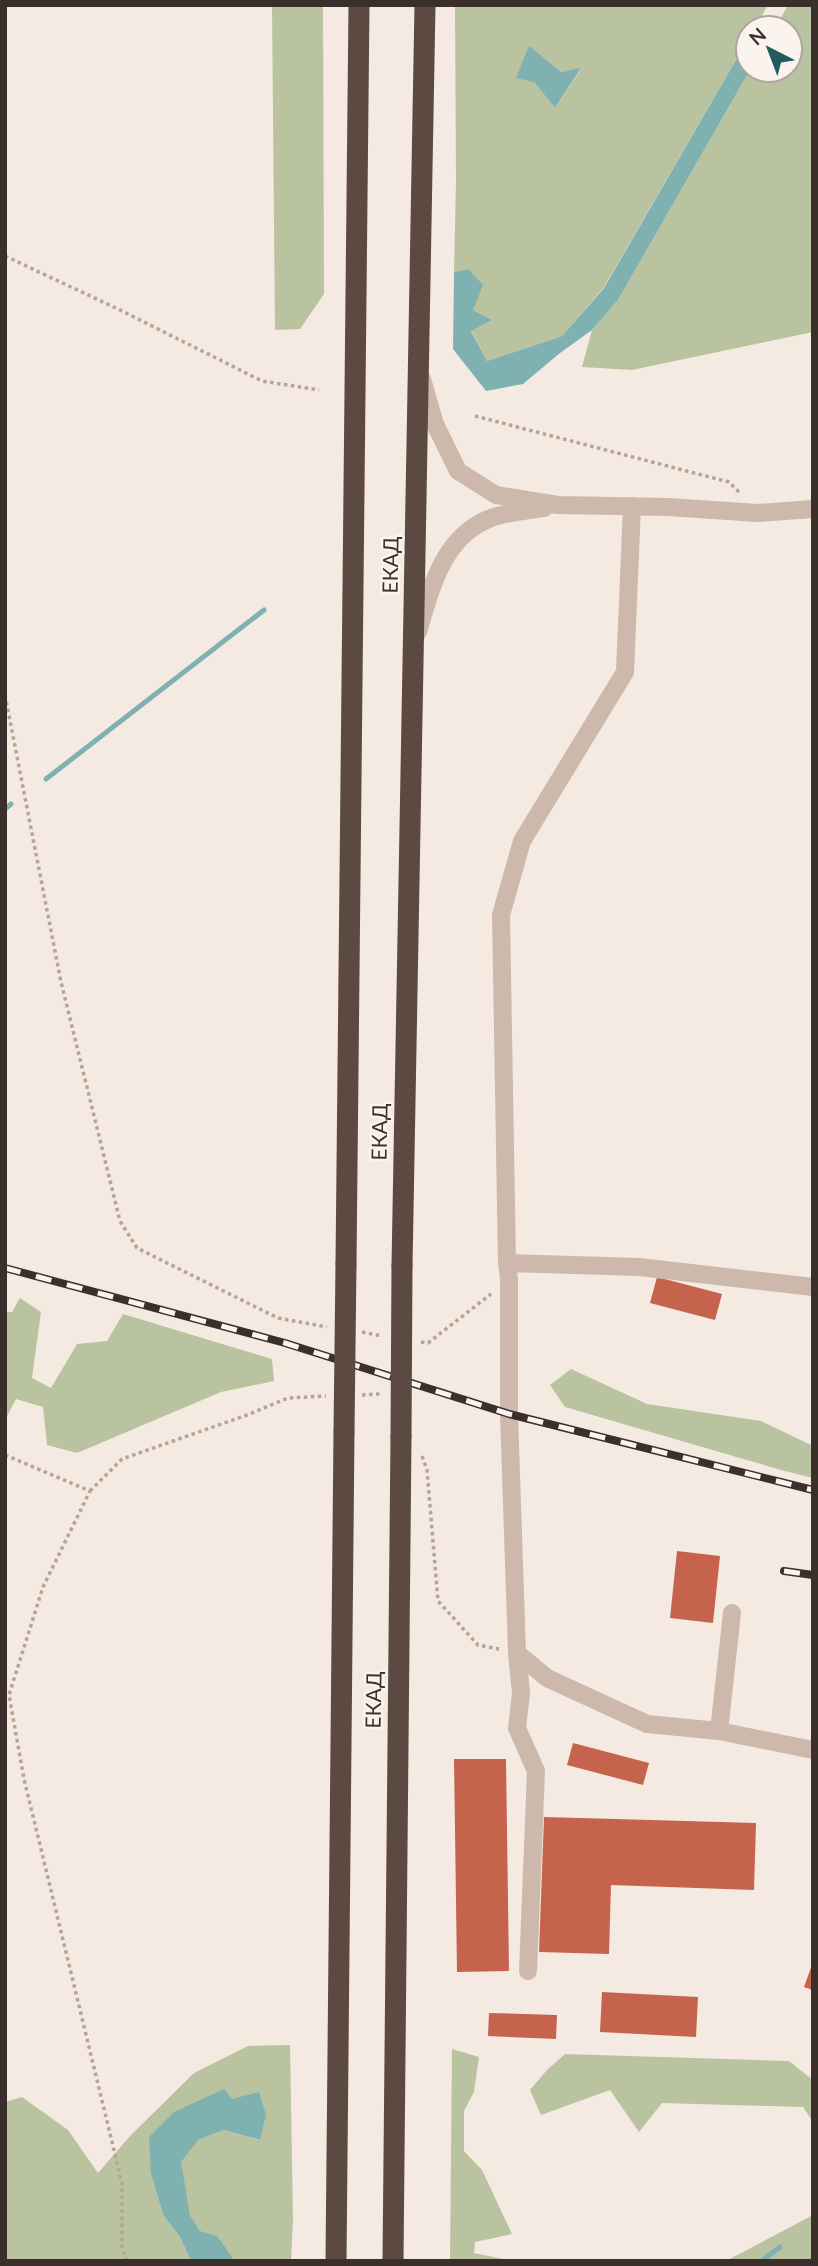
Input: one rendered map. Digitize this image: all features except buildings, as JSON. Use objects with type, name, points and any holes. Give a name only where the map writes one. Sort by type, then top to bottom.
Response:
[{"type":"highway","name":"ЕКАД","points":[[335,2261],[359,5]]},
{"type":"highway","name":"ЕКАД","points":[[393,2261],[402,1266],[425,5]]},
{"type":"street","points":[[420,370],[435,424],[458,471],[496,495],[558,505],[668,506],[758,513],[813,509]]},
{"type":"street","points":[[413,647],[430,590],[443,560],[466,530],[492,517],[558,505]]},
{"type":"street","points":[[528,1972],[536,1771],[517,1728],[521,1693],[517,1653],[509,1414],[501,915],[522,841],[625,672],[632,506]]},
{"type":"street","points":[[508,1271],[639,1267],[813,1287]]},
{"type":"street","points":[[719,1731],[732,1614]]},
{"type":"street","points":[[517,1653],[547,1678],[647,1724],[719,1731],[813,1750]]},
{"type":"path","points":[[5,256],[262,381],[319,390]]},
{"type":"path","points":[[475,416],[729,482],[758,513]]},
{"type":"path","points":[[5,695],[61,982],[120,1221],[137,1248],[207,1283],[278,1318],[332,1327]]},
{"type":"path","points":[[414,1341],[428,1343],[508,1271]]},
{"type":"path","points":[[359,1332],[387,1336]]},
{"type":"path","points":[[5,1455],[90,1491],[43,1587],[9,1695]]},
{"type":"path","points":[[5,1689],[9,1695],[24,1779],[122,2183],[122,2249],[127,2261]]},
{"type":"green space","points":[[272,5],[323,5],[324,294],[300,329],[275,330]]},
{"type":"green space","points":[[455,5],[768,5],[763,14],[734,14],[734,63],[604,287],[562,336],[487,361],[471,330],[491,320],[473,310],[468,269],[454,272]],"holes":[[[581,69],[555,108],[534,82],[561,72]]]},
{"type":"green space","points":[[788,5],[813,5],[813,332],[632,370],[582,367],[592,330],[618,300],[742,84],[804,84],[804,14],[783,14]]},
{"type":"green space","points":[[20,1298],[41,1312],[32,1378],[51,1388],[77,1344],[107,1341],[123,1314],[272,1359],[274,1381],[221,1392],[77,1453],[47,1445],[43,1407],[16,1399],[5,1420],[5,1312],[12,1312]]},
{"type":"green space","points":[[571,1369],[647,1404],[761,1421],[813,1446],[813,1478],[565,1407],[550,1385]]},
{"type":"green space","points":[[290,2045],[293,2221],[291,2261],[232,2261],[232,2257],[200,2231],[190,2215],[180,2162],[198,2140],[224,2130],[259,2140],[259,2092],[151,2174],[163,2215],[180,2237],[191,2261],[5,2261],[5,2102],[22,2097],[68,2130],[98,2173],[131,2135],[194,2073],[248,2046]]},
{"type":"green space","points":[[452,2049],[479,2057],[474,2092],[464,2111],[464,2151],[482,2170],[512,2234],[475,2242],[474,2253],[513,2261],[450,2261]]},
{"type":"green space","points":[[565,2054],[789,2061],[813,2080],[813,2122],[803,2107],[662,2103],[639,2132],[610,2090],[541,2115],[530,2090]]},
{"type":"green space","points":[[813,2215],[813,2261],[726,2261]]},
{"type":"water","points":[[529,46],[561,72],[581,68],[555,108],[534,82],[516,78]]},
{"type":"water","points":[[734,63],[734,84],[742,84],[618,300],[592,330],[523,384],[486,391],[453,349],[454,272],[468,269],[483,285],[473,310],[492,320],[471,331],[487,361],[562,336],[604,288]]},
{"type":"water","points":[[224,2089],[232,2099],[259,2092],[266,2115],[260,2140],[224,2130],[198,2140],[181,2162],[190,2215],[200,2231],[217,2236],[232,2257],[232,2261],[191,2261],[180,2237],[163,2215],[151,2174],[149,2137],[174,2112]]},
{"type":"waterway","points":[[46,779],[264,610]]},
{"type":"waterway","points":[[5,809],[11,804]]},
{"type":"waterway","points":[[762,2261],[780,2247]]},
{"type":"railway","points":[[5,1268],[285,1343],[509,1414],[813,1490]]},
{"type":"railway","points":[[784,1571],[813,1575]]}]
